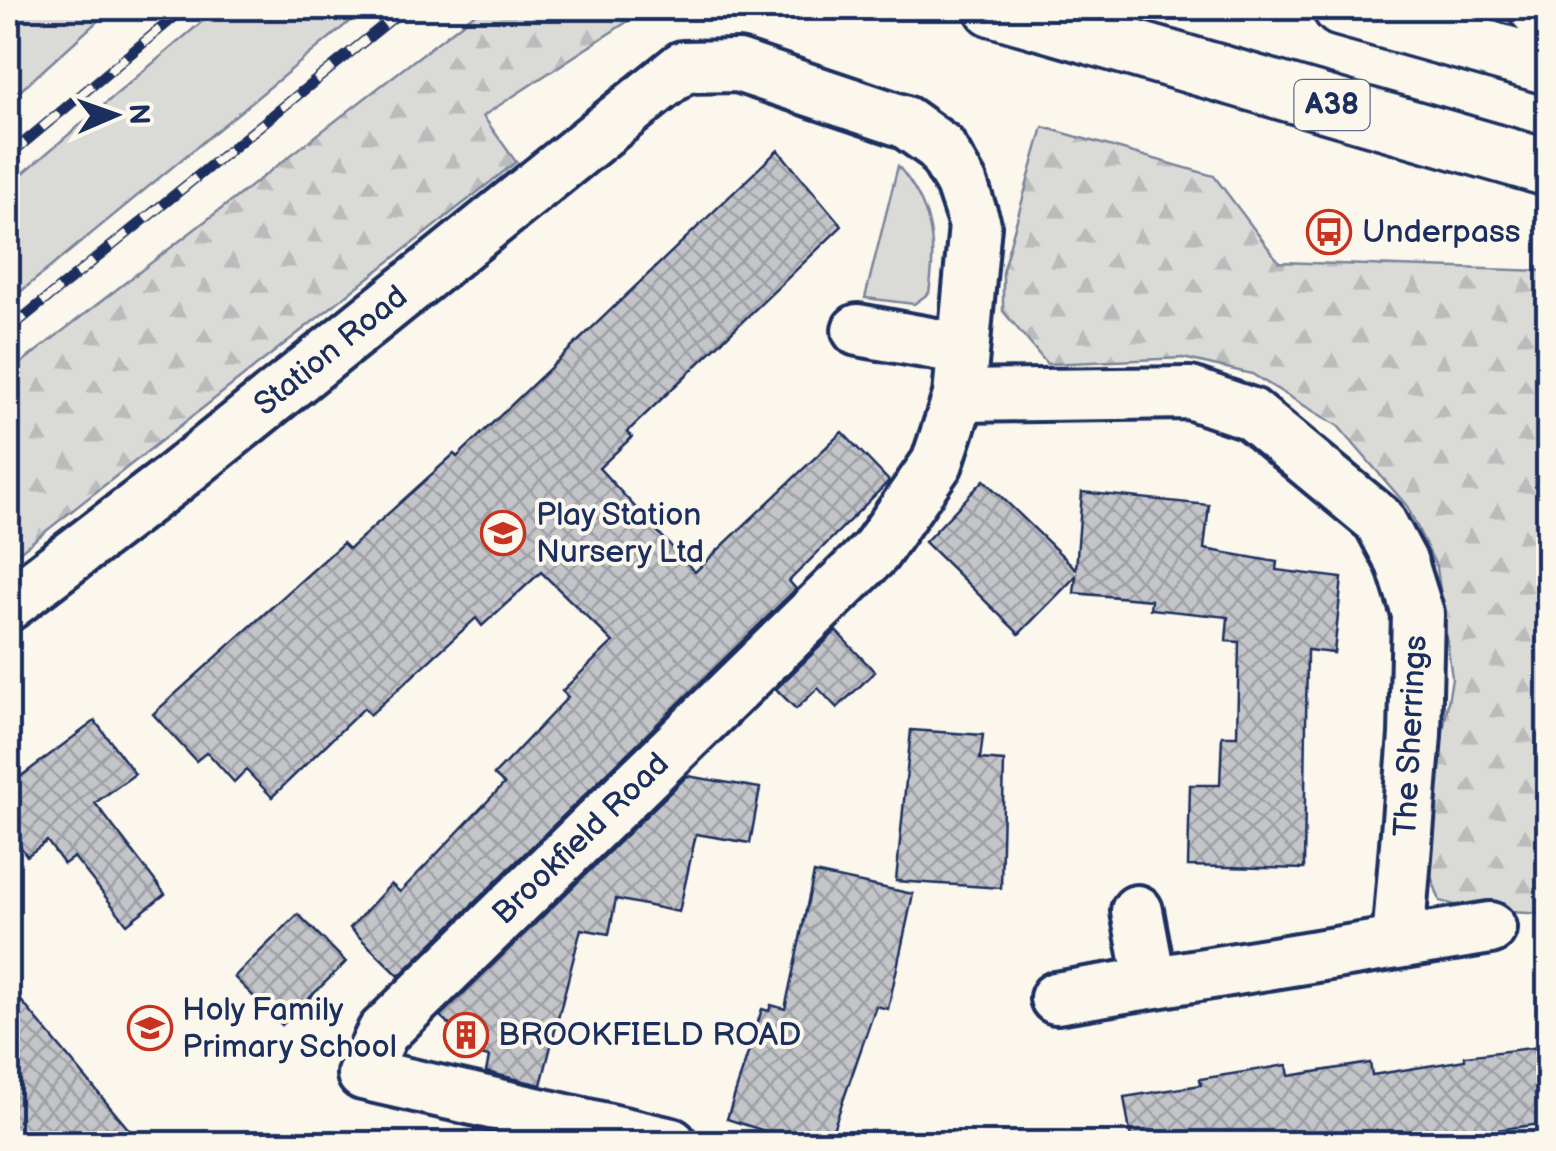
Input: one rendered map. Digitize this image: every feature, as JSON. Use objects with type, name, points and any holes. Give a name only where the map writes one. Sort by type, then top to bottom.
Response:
[{"type":"main road","name":"A38","points":[[992,8],[1548,168]]},
{"type":"main road","points":[[1341,8],[1548,66]]},
{"type":"main road","points":[[1537,8],[1548,17]]},
{"type":"street","name":"Brookfield Road","points":[[650,92],[683,67],[738,66],[906,122],[940,147],[961,182],[975,225],[961,372],[937,463],[875,552],[383,1032],[363,1074],[671,1144]]},
{"type":"street","name":"Station Road","points":[[8,605],[173,479],[650,92]]},
{"type":"street","points":[[858,330],[961,372]]},
{"type":"street","name":"The Sherrings","points":[[961,372],[1190,393],[1251,414],[1379,520],[1402,564],[1418,614],[1415,735],[1398,942]]},
{"type":"street","points":[[1137,910],[1150,980]]},
{"type":"street","points":[[1056,998],[1490,928]]},
{"type":"green space","points":[[8,8],[112,8],[8,102]]},
{"type":"green space","points":[[218,8],[366,8],[8,302],[8,186]]},
{"type":"green space","points":[[482,8],[648,8],[483,116],[516,162],[8,561],[8,373]]},
{"type":"green space","points":[[1043,127],[1214,176],[1279,262],[1548,271],[1548,914],[1473,910],[1440,901],[1427,865],[1431,804],[1452,678],[1437,568],[1407,506],[1338,426],[1252,374],[1183,358],[1047,364],[1003,311],[1003,269]]},
{"type":"green space","points":[[898,166],[925,210],[932,241],[929,293],[914,304],[865,298]]},
{"type":"building","points":[[778,150],[842,226],[627,432],[632,437],[599,468],[695,572],[842,432],[889,481],[789,581],[796,589],[399,976],[350,928],[391,884],[400,892],[504,784],[494,775],[568,697],[562,691],[613,642],[541,572],[482,626],[476,618],[370,715],[364,708],[272,797],[246,770],[234,782],[207,752],[196,761],[153,714],[343,543],[349,549],[454,454],[457,457]]},
{"type":"building","points":[[984,480],[1076,569],[1082,492],[1209,505],[1204,549],[1277,562],[1276,570],[1342,578],[1334,653],[1307,650],[1304,869],[1188,866],[1190,785],[1220,785],[1222,736],[1237,736],[1239,642],[1226,641],[1228,617],[1150,609],[1151,600],[1074,593],[1076,576],[1019,634],[925,542]]},
{"type":"building","points":[[836,631],[875,672],[837,708],[818,688],[796,709],[776,689]]},
{"type":"building","points":[[95,721],[135,774],[95,803],[165,894],[127,924],[74,857],[64,864],[47,841],[27,856],[8,829],[8,786]]},
{"type":"building","points":[[911,730],[983,735],[980,759],[1004,761],[1001,888],[896,881]]},
{"type":"building","points":[[687,776],[760,788],[750,843],[696,834],[679,912],[616,899],[609,934],[581,929],[541,1085],[486,1072],[489,1057],[449,1048],[453,1028],[440,1016]]},
{"type":"building","points":[[814,873],[913,894],[888,1009],[876,1006],[828,1144],[805,1144],[727,1119],[762,1009],[769,1011],[771,1005],[785,1009]]},
{"type":"building","points":[[298,914],[346,962],[282,1025],[234,977]]},
{"type":"building","points":[[8,985],[141,1144],[8,1144]]},
{"type":"building","points":[[1548,1046],[1548,1123],[1393,1144],[1132,1144],[1124,1097],[1201,1085],[1200,1079],[1287,1065],[1289,1076],[1370,1063],[1372,1075],[1465,1060],[1465,1056]]},
{"type":"building","points":[[474,1129],[528,1141],[528,1144],[471,1144]]},
{"type":"railway","points":[[8,156],[185,8]]},
{"type":"railway","points":[[8,330],[405,8]]},
{"type":"place","name":"Underpass","points":[[1329,232]]},
{"type":"place","name":"Play Station Nursery Ltd","points":[[503,533]]},
{"type":"place","name":"Holy Family Primary School","points":[[150,1028]]},
{"type":"place","name":"BROOKFIELD ROAD","points":[[466,1035]]}]
